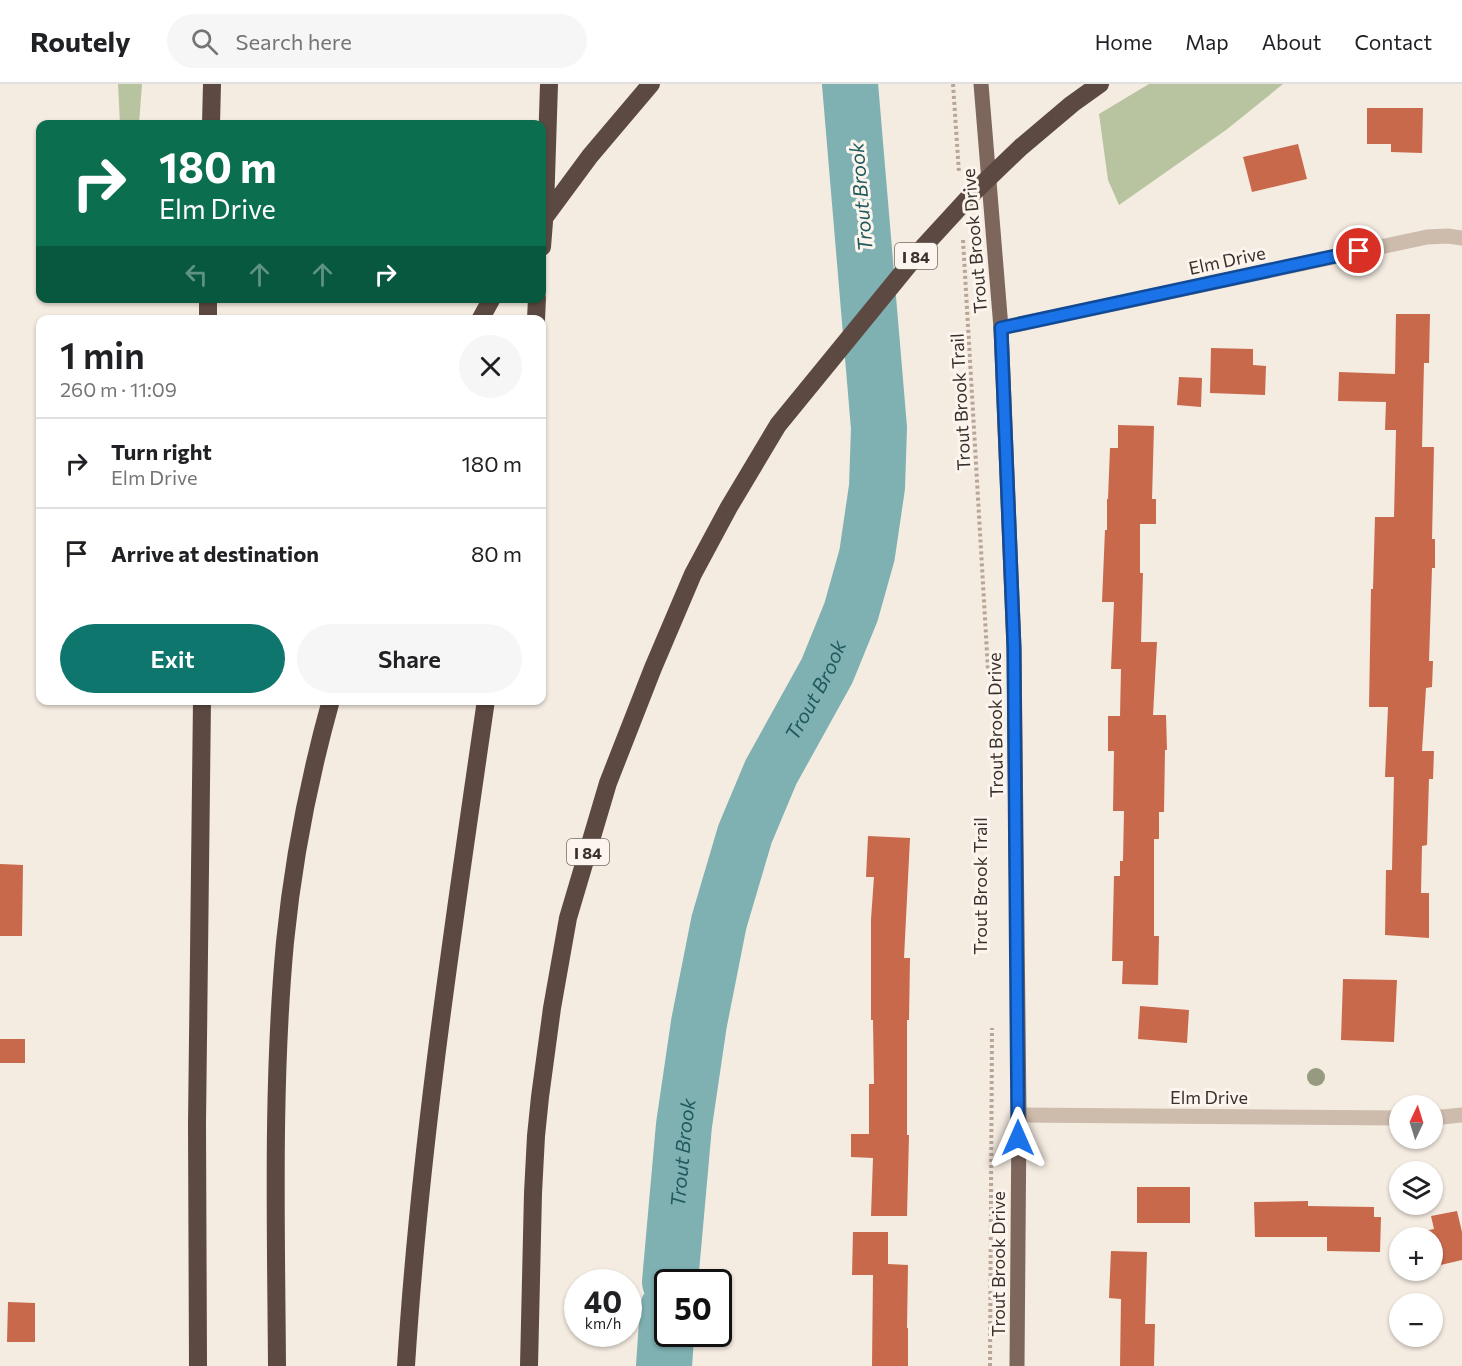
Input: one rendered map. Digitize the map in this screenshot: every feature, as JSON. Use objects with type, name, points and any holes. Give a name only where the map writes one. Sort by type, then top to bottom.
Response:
[{"type":"highway","points":[[211,120],[212,84]]},
{"type":"highway","points":[[546,159],[549,84]]},
{"type":"highway","points":[[546,216],[590,156],[651,84]]},
{"type":"highway","name":"I 84","points":[[529,1366],[533,1193],[540,1097],[552,1008],[568,918],[608,783],[676,612],[693,574],[729,507],[778,425],[925,245],[970,196],[1021,147],[1072,104],[1100,84]]},
{"type":"highway","points":[[198,1366],[197,1124],[202,705]]},
{"type":"highway","points":[[277,1366],[277,1105],[285,942],[298,844],[330,705]]},
{"type":"highway","points":[[406,1366],[411,1286],[427,1134],[485,705]]},
{"type":"highway","points":[[530,1316],[542,1366]]},
{"type":"main road","name":"Trout Brook Drive","points":[[981,84],[1001,328],[1014,660],[1018,1115],[1017,1366]]},
{"type":"street","name":"Elm Drive","points":[[1001,328],[1427,237],[1462,238]]},
{"type":"street","name":"Elm Drive","points":[[1018,1115],[1389,1118]]},
{"type":"street","points":[[1443,1117],[1462,1115]]},
{"type":"path","points":[[953,84],[959,180]]},
{"type":"path","name":"Trout Brook Trail","points":[[963,239],[989,677]]},
{"type":"path","points":[[990,1366],[992,1022]]},
{"type":"green space","points":[[118,84],[142,84],[139,120],[120,120]]},
{"type":"green space","points":[[1149,84],[1283,84],[1226,130],[1119,205],[1108,180],[1099,114]]},
{"type":"building","points":[[1367,108],[1423,108],[1422,153],[1391,152],[1391,144],[1367,144]]},
{"type":"building","points":[[1298,144],[1307,179],[1252,192],[1243,157]]},
{"type":"building","points":[[1396,314],[1430,314],[1429,363],[1424,363],[1422,447],[1434,447],[1432,539],[1435,539],[1435,568],[1432,568],[1429,661],[1433,661],[1432,687],[1426,688],[1422,751],[1434,751],[1433,779],[1429,779],[1427,845],[1422,846],[1421,893],[1429,893],[1429,938],[1385,935],[1386,870],[1392,870],[1394,777],[1385,777],[1388,707],[1369,707],[1375,517],[1394,517],[1396,430],[1385,430],[1386,402],[1338,401],[1339,372],[1395,374]]},
{"type":"building","points":[[1211,348],[1253,349],[1253,365],[1266,366],[1265,395],[1210,393]]},
{"type":"building","points":[[1179,377],[1202,378],[1201,407],[1177,405]]},
{"type":"building","points":[[1118,425],[1154,426],[1152,499],[1156,499],[1156,524],[1140,524],[1140,573],[1143,573],[1141,642],[1157,642],[1153,715],[1166,715],[1164,812],[1159,812],[1159,839],[1154,839],[1154,936],[1159,936],[1158,985],[1122,984],[1123,961],[1112,961],[1114,876],[1120,876],[1120,861],[1123,861],[1124,811],[1113,811],[1114,751],[1108,751],[1108,716],[1120,716],[1121,669],[1111,669],[1114,602],[1102,602],[1110,448],[1118,448]]},
{"type":"building","points":[[868,836],[910,838],[904,958],[910,958],[909,1020],[907,1020],[907,1135],[909,1135],[907,1216],[871,1216],[873,1158],[851,1157],[851,1134],[869,1134],[869,1084],[874,1084],[873,1020],[871,1020],[871,919],[874,877],[866,877]]},
{"type":"building","points":[[0,864],[23,865],[22,936],[0,936]]},
{"type":"building","points":[[1343,979],[1397,980],[1394,1042],[1341,1040]]},
{"type":"building","points":[[1140,1006],[1189,1010],[1187,1043],[1138,1039]]},
{"type":"building","points":[[0,1039],[25,1039],[25,1063],[0,1063]]},
{"type":"building","points":[[1137,1187],[1190,1187],[1190,1223],[1137,1223]]},
{"type":"building","points":[[1308,1201],[1308,1206],[1374,1207],[1374,1217],[1381,1217],[1380,1252],[1327,1251],[1327,1237],[1255,1237],[1254,1202]]},
{"type":"building","points":[[1457,1211],[1462,1232],[1462,1260],[1443,1264],[1443,1227],[1434,1227],[1431,1216]]},
{"type":"building","points":[[853,1232],[888,1232],[888,1264],[908,1265],[908,1366],[872,1366],[873,1275],[852,1275]]},
{"type":"building","points":[[1111,1251],[1147,1252],[1145,1324],[1155,1324],[1154,1366],[1120,1366],[1121,1299],[1109,1298]]},
{"type":"building","points":[[8,1302],[35,1303],[35,1342],[7,1342]]},
{"type":"waterway","name":"Trout Brook","points":[[671,1269],[684,1125],[699,1023],[719,922],[745,834],[771,772],[827,671],[851,612],[867,555],[877,487],[879,428],[850,84]]},
{"type":"waterway","name":"Trout Brook","points":[[664,1366],[665,1347]]},
{"type":"route","points":[[1018,1138],[1014,648],[1001,328],[1359,251]]}]
